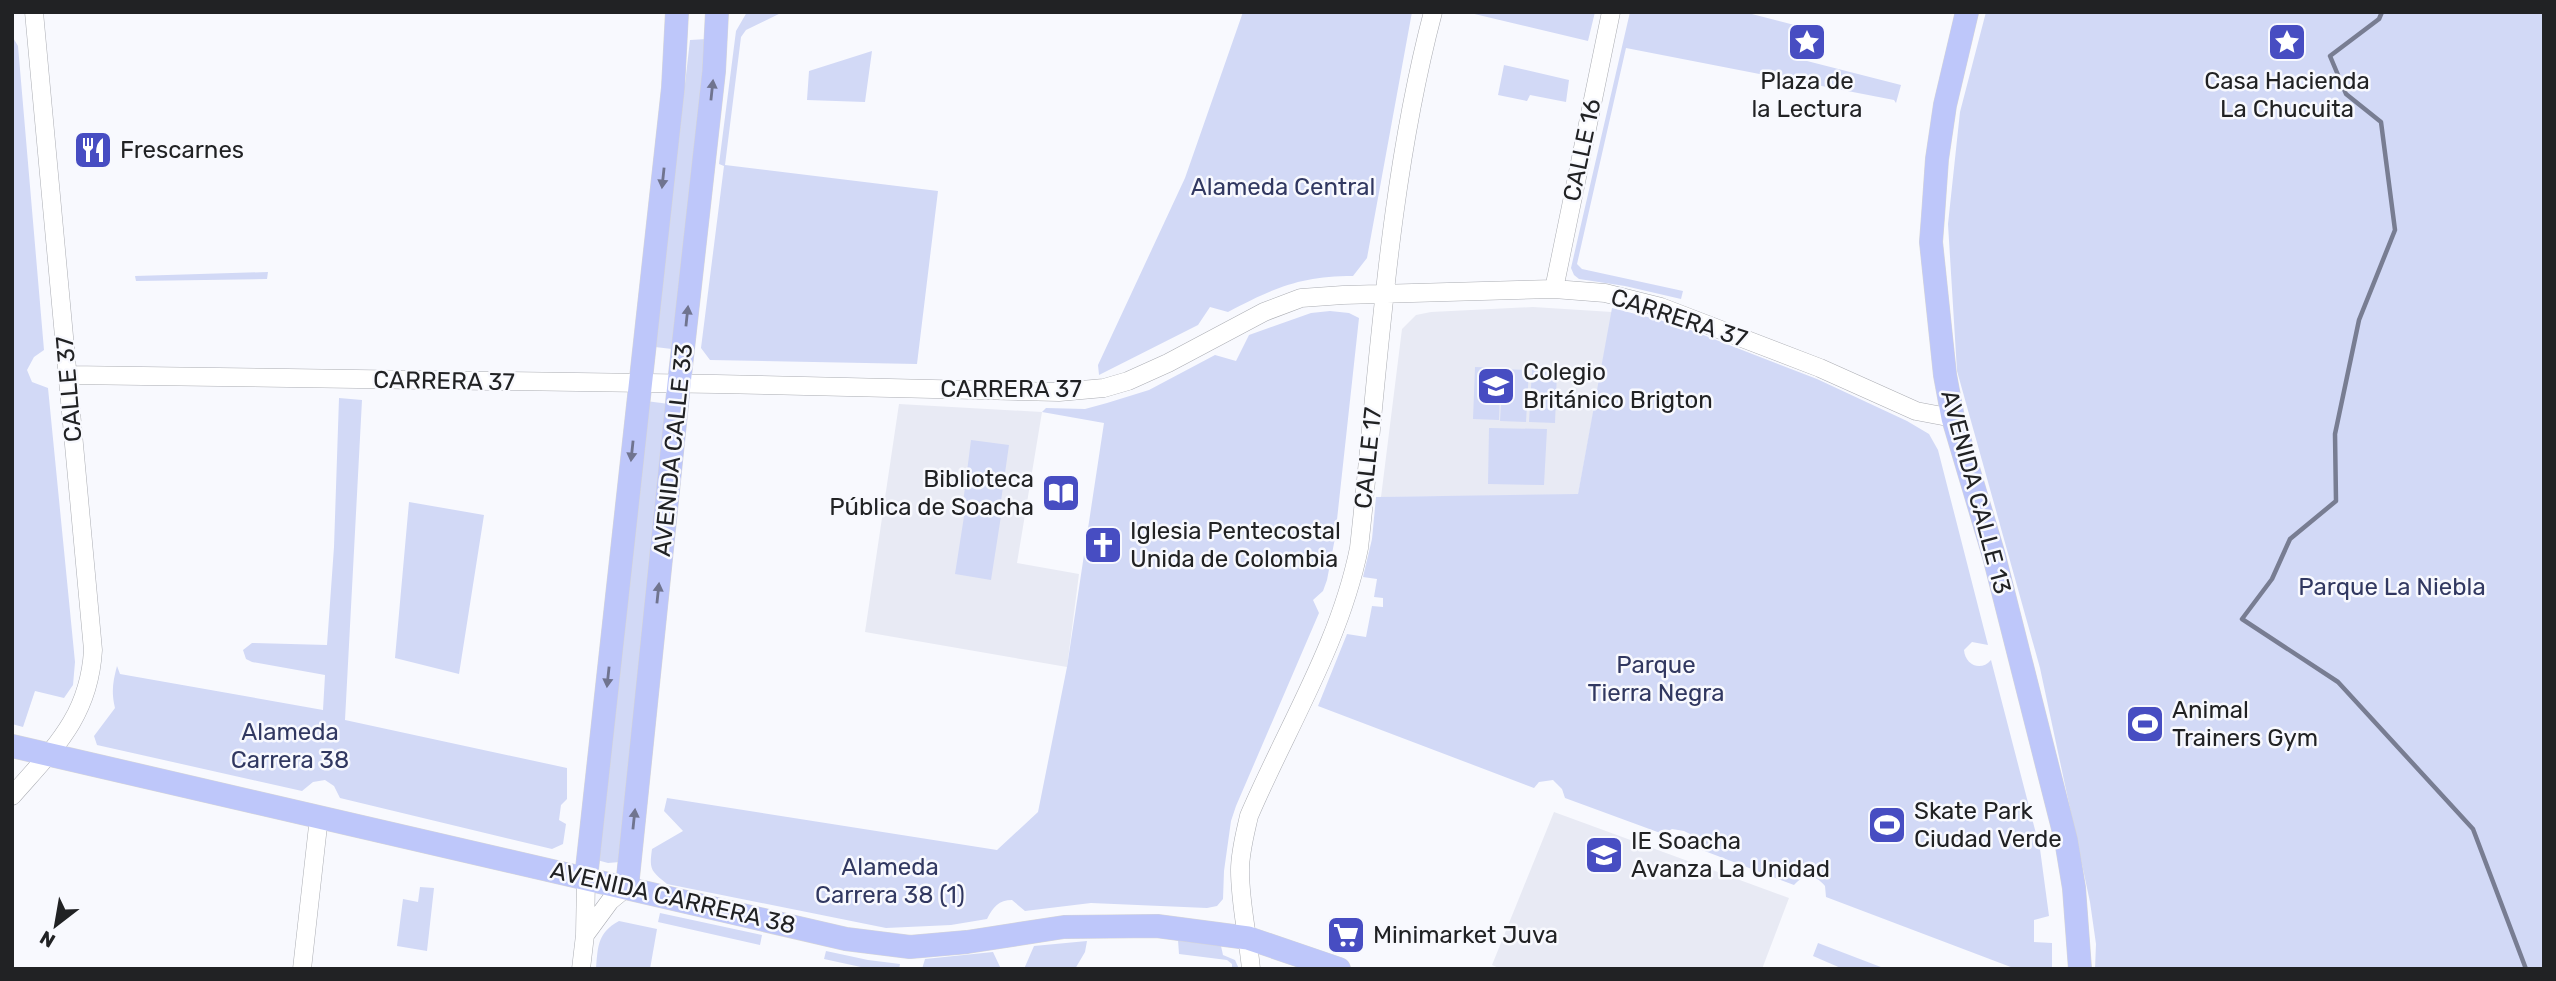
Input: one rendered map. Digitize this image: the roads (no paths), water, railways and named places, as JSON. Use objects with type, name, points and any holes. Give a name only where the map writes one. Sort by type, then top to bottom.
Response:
[{"type":"main road","name":"AVENIDA CALLE 33","points":[[586,878],[673,88],[677,12]]},
{"type":"main road","name":"AVENIDA CALLE 33","points":[[627,887],[679,384],[715,71],[717,12]]},
{"type":"main road","name":"AVENIDA CALLE 13","points":[[1967,12],[1945,105],[1937,159],[1931,242],[1945,375],[1953,418],[1994,556],[2066,841],[2075,898],[2080,969]]},
{"type":"main road","name":"AVENIDA CARRERA 38","points":[[12,746],[846,939],[894,946],[956,944],[1047,929],[1157,926],[1248,938],[1339,969]]},
{"type":"street","name":"CALLE 37","points":[[12,796],[49,754],[81,708],[91,680],[93,650],[34,12]]},
{"type":"street","name":"CALLE 17","points":[[1251,969],[1240,869],[1249,816],[1323,658],[1352,584],[1359,548],[1384,295],[1403,157],[1433,12]]},
{"type":"street","name":"CALLE 16","points":[[1553,289],[1611,12]]},
{"type":"street","name":"CARRERA 37","points":[[68,375],[640,383],[1059,393],[1093,390],[1144,375],[1282,304],[1321,296],[1553,289],[1605,293],[1661,307],[1820,368],[1916,411],[1953,418]]},
{"type":"street","points":[[302,969],[319,817]]},
{"type":"street","points":[[581,969],[585,935],[586,878]]},
{"type":"street","points":[[585,935],[610,901],[627,887]]},
{"type":"waterway","points":[[2382,12],[2379,19],[2330,56],[2346,94],[2381,122],[2395,230],[2359,320],[2335,434],[2336,501],[2290,539],[2272,579],[2242,619],[2338,682],[2473,829],[2526,969]]},
{"type":"place","name":"Plaza de la Lectura","points":[[1807,42]]},
{"type":"place","name":"Casa Hacienda La Chucuita","points":[[2287,42]]},
{"type":"place","name":"Frescarnes","points":[[93,150]]},
{"type":"place","name":"Colegio Británico Brigton","points":[[1496,386]]},
{"type":"place","name":"Biblioteca Pública de Soacha","points":[[1061,493]]},
{"type":"place","name":"Iglesia Pentecostal Unida de Colombia","points":[[1103,545]]},
{"type":"place","name":"Animal Trainers Gym","points":[[2145,724]]},
{"type":"place","name":"Skate Park Ciudad Verde","points":[[1887,825]]},
{"type":"place","name":"IE Soacha Avanza La Unidad","points":[[1604,855]]},
{"type":"place","name":"Minimarket Juva","points":[[1346,935]]},
{"type":"park label","name":"Alameda Central","points":[[1283,187]]},
{"type":"park label","name":"Parque La Niebla","points":[[2392,587]]},
{"type":"park label","name":"Parque Tierra Negra","points":[[1656,679]]},
{"type":"park label","name":"Alameda Carrera 38","points":[[290,746]]},
{"type":"park label","name":"Alameda Carrera 38 (1)","points":[[890,881]]}]
